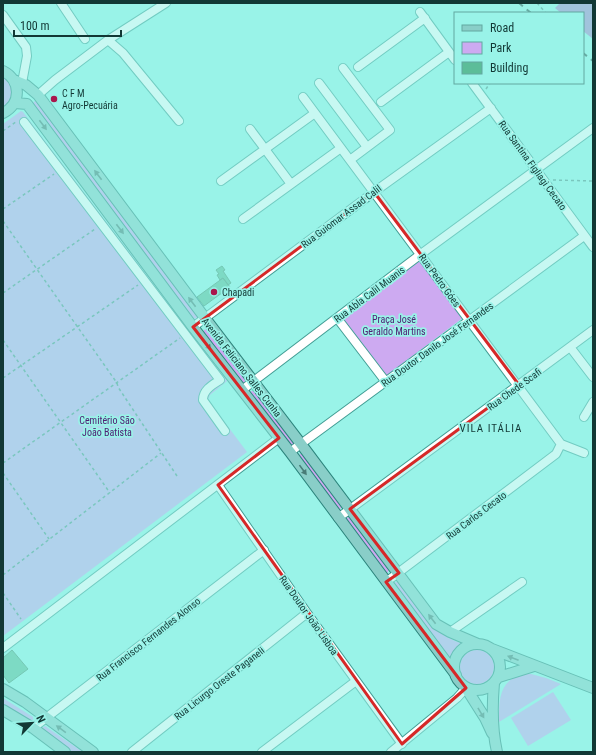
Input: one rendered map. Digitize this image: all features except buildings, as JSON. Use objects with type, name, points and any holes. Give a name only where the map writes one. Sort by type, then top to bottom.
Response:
[{"type":"main road","name":"Avenida Feliciano Salles Cunha","points":[[3,64],[12,78],[30,87],[38,95],[436,624],[450,632],[478,644]]},
{"type":"main road","points":[[3,113],[11,108],[15,103],[17,94],[12,78]]},
{"type":"main road","points":[[15,103],[27,104],[38,95]]},
{"type":"main road","name":"Avenida Feliciano Salles Cunha","points":[[27,104],[193,327],[290,452],[456,676]]},
{"type":"main road","points":[[494,738],[485,718],[466,688],[456,676],[454,669],[458,654],[470,645],[478,644],[485,646],[593,688]]},
{"type":"main road","points":[[492,649],[497,655],[501,670],[497,680],[492,706],[494,738],[497,752]]},
{"type":"main road","points":[[466,688],[474,690],[488,688],[497,680],[534,666]]},
{"type":"main road","points":[[3,689],[25,702],[92,752]]},
{"type":"main road","points":[[3,710],[33,728],[65,752]]},
{"type":"street","points":[[61,3],[85,39]]},
{"type":"street","points":[[38,95],[55,80],[108,40],[166,3]]},
{"type":"street","points":[[3,15],[26,47],[28,56],[12,78]]},
{"type":"street","points":[[358,66],[422,15],[454,59]]},
{"type":"street","points":[[108,40],[123,54],[179,122]]},
{"type":"street","points":[[381,102],[449,52]]},
{"type":"street","points":[[343,68],[390,130],[350,160]]},
{"type":"street","points":[[319,83],[367,148]]},
{"type":"street","name":"Rua Santina Figliagi Cecato","points":[[473,84],[593,248]]},
{"type":"street","name":"Rua Pedro Góes","points":[[303,97],[519,385],[561,444]]},
{"type":"street","name":"Rua Guiomar Assad Calil","points":[[193,327],[374,192],[491,108]]},
{"type":"street","points":[[222,181],[315,113]]},
{"type":"street","points":[[24,122],[220,380],[204,393],[203,400],[225,431]]},
{"type":"street","name":"Rua Abla Calil Muanis","points":[[242,390],[421,254],[593,128]]},
{"type":"street","points":[[250,129],[264,150],[291,184]]},
{"type":"street","points":[[243,219],[341,148]]},
{"type":"street","name":"Rua Doutor Danilo José Fernandes","points":[[290,452],[584,236]]},
{"type":"street","points":[[337,318],[386,382]]},
{"type":"street","name":"Rua Chede Scafi","points":[[338,518],[570,347],[592,333]]},
{"type":"street","points":[[570,347],[593,377]]},
{"type":"street","points":[[584,417],[593,402]]},
{"type":"street","points":[[3,648],[279,438]]},
{"type":"street","points":[[561,444],[584,453]]},
{"type":"street","name":"Rua Carlos Cecato","points":[[386,582],[556,454],[561,444]]},
{"type":"street","name":"Rua Doutor João Lisboa","points":[[218,484],[307,613],[402,744]]},
{"type":"street","name":"Rua Francisco Fernandes Alonso","points":[[33,728],[264,550]]},
{"type":"street","points":[[450,632],[522,582]]},
{"type":"street","name":"Rua Licurgo Oreste Paganeli","points":[[132,752],[307,613]]},
{"type":"street","points":[[262,752],[356,680]]},
{"type":"street","points":[[391,752],[457,698],[466,688]]},
{"type":"path","points":[[537,3],[545,12]]},
{"type":"path","points":[[3,131],[18,120],[24,122]]},
{"type":"path","points":[[3,210],[60,170]]},
{"type":"path","points":[[545,182],[553,180],[593,180]]},
{"type":"path","points":[[3,221],[116,383],[177,476]]},
{"type":"path","points":[[3,293],[102,224]]},
{"type":"path","points":[[3,378],[144,280]]},
{"type":"path","points":[[3,463],[186,334]]},
{"type":"path","points":[[3,340],[110,493]]},
{"type":"path","points":[[3,575],[162,454]]},
{"type":"path","points":[[3,473],[49,539]]},
{"type":"path","points":[[3,593],[21,619]]},
{"type":"highlighted area","points":[[374,192],[519,385],[350,509],[399,573],[386,582],[466,688],[402,744],[218,485],[279,438],[193,327]]},
{"type":"green space","points":[[3,75],[12,82],[13,99],[3,109]]},
{"type":"green space","points":[[36,100],[199,317],[194,319],[34,107],[32,104]]},
{"type":"green space","name":"Cemitério São João Batista","points":[[21,111],[227,381],[210,395],[208,400],[247,452],[3,636],[3,124]]},
{"type":"green space","name":"Praça José Geraldo Martins","points":[[421,260],[464,317],[386,376],[342,319]]},
{"type":"green space","points":[[209,328],[246,380],[245,384],[241,384],[203,333],[204,330]]},
{"type":"green space","points":[[250,392],[255,392],[293,441],[294,444],[292,447]]},
{"type":"green space","points":[[300,454],[303,454],[341,505],[339,510],[298,457]]},
{"type":"green space","points":[[350,517],[389,569],[387,574],[385,574],[345,520],[346,518]]},
{"type":"green space","points":[[394,583],[400,583],[434,628],[448,638],[463,644],[454,654],[452,660]]},
{"type":"green space","points":[[477,650],[489,655],[494,667],[489,679],[477,684],[465,679],[460,667],[465,655]]},
{"type":"green space","points":[[524,674],[531,674],[561,684],[499,722],[499,709],[503,689],[511,679]]},
{"type":"green space","points":[[553,692],[571,720],[528,746],[511,718]]},
{"type":"green space","points":[[3,698],[33,717],[33,722],[30,723],[3,706]]},
{"type":"green space","points":[[45,726],[83,752],[72,752],[42,731],[42,728]]},
{"type":"shaded area","points":[[560,3],[593,3],[593,39],[584,32],[584,12],[560,12],[555,8]]},
{"type":"railway","points":[[519,3],[530,12]]},
{"type":"railway","points":[[584,54],[593,61]]},
{"type":"place","name":"C F M Agro-Pecuária","points":[[54,99]]},
{"type":"place","name":"Chapadi","points":[[214,292]]},
{"type":"district","name":"VILA ITÁLIA","points":[[491,428]]}]
